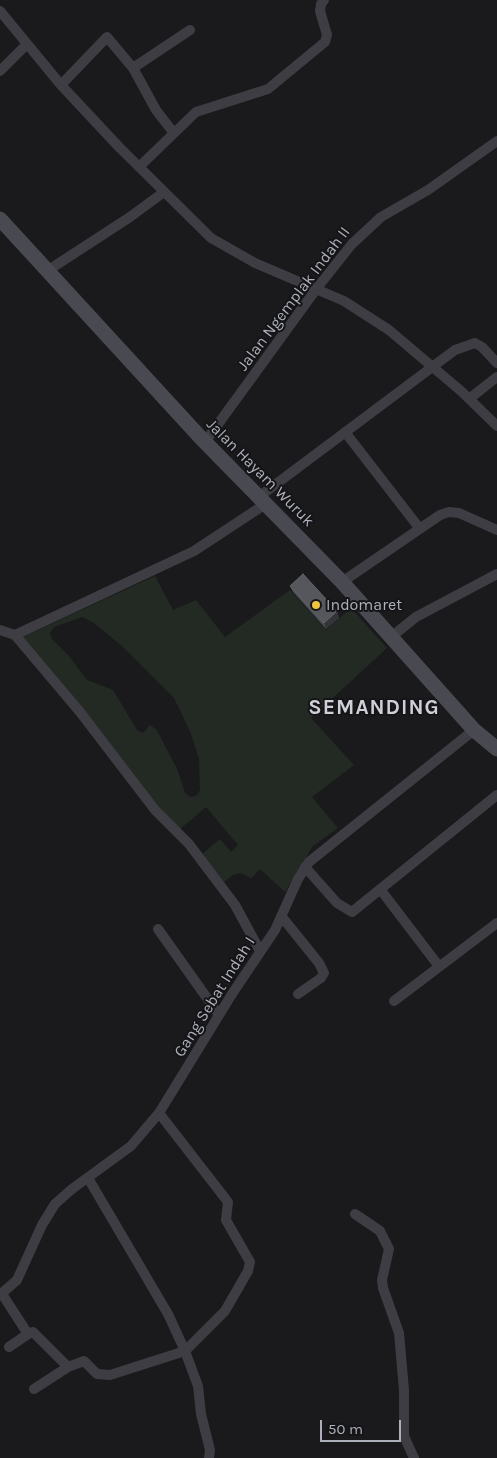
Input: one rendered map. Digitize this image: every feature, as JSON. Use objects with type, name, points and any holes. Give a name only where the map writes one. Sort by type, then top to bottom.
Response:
[{"type":"main road","name":"Jalan Hayam Wuruk","points":[[0,220],[205,442],[264,499],[342,582],[474,730],[497,749]]},
{"type":"street","points":[[139,167],[173,132],[196,112],[268,89],[326,38],[320,11],[324,0]]},
{"type":"street","points":[[0,10],[26,45],[61,85],[210,238],[255,263],[344,300],[389,330],[432,366],[497,426]]},
{"type":"street","points":[[133,68],[190,30]]},
{"type":"street","points":[[61,85],[107,37],[133,68],[156,110],[173,132]]},
{"type":"street","points":[[0,70],[26,45]]},
{"type":"street","name":"Jalan Ngemplak Indah II","points":[[205,442],[317,288],[352,244],[381,216],[428,190],[497,141]]},
{"type":"street","points":[[48,271],[130,218],[164,192]]},
{"type":"street","points":[[15,635],[194,551],[264,499],[345,432],[455,350],[475,343],[482,347],[497,363]]},
{"type":"street","points":[[469,399],[497,377]]},
{"type":"street","points":[[345,432],[420,528]]},
{"type":"street","points":[[342,582],[440,515],[449,512],[459,512],[497,530]]},
{"type":"street","points":[[391,637],[416,618],[497,574]]},
{"type":"street","points":[[0,630],[15,635],[80,712],[155,810],[189,844],[235,906],[260,951]]},
{"type":"street","name":"Gang Sebat Indah I","points":[[1,1295],[17,1280],[50,1211],[65,1194],[132,1146],[159,1113],[219,1015],[282,918],[305,867],[312,859],[474,730]]},
{"type":"street","points":[[305,867],[337,903],[352,912],[497,795]]},
{"type":"street","points":[[380,890],[438,965]]},
{"type":"street","points":[[282,918],[319,963],[324,973],[321,978],[298,994]]},
{"type":"street","points":[[394,1001],[438,965],[497,923]]},
{"type":"street","points":[[158,929],[219,1015]]},
{"type":"street","points":[[34,1389],[68,1367],[84,1361],[97,1374],[110,1375],[185,1351],[226,1311],[248,1272],[250,1262],[226,1220],[228,1202],[159,1113]]},
{"type":"street","points":[[88,1178],[168,1314],[185,1351],[198,1386],[201,1414],[208,1439],[209,1458]]},
{"type":"street","points":[[355,1214],[380,1231],[389,1249],[382,1280],[399,1333],[404,1390],[404,1436],[414,1458]]},
{"type":"street","points":[[1,1295],[28,1334]]},
{"type":"street","points":[[9,1347],[33,1332],[68,1367]]},
{"type":"shaded area","points":[[155,576],[173,610],[196,600],[225,637],[290,590],[326,630],[351,608],[387,648],[311,718],[354,765],[312,797],[338,828],[313,846],[285,892],[260,869],[251,878],[240,873],[233,875],[219,886],[200,856],[220,839],[231,852],[238,845],[206,807],[179,830],[155,809],[21,638]],"holes":[[[82,617],[94,623],[123,647],[174,698],[190,731],[199,759],[200,790],[196,796],[190,797],[185,793],[178,771],[157,730],[150,725],[143,733],[137,730],[113,690],[87,680],[69,656],[52,639],[50,633],[54,627]]]},
{"type":"building","name":"Indomaret","points":[[303,574],[337,611],[324,623],[290,586]]},
{"type":"place","name":"Indomaret","points":[[316,605]]},
{"type":"district","name":"SEMANDING","points":[[374,708]]}]
